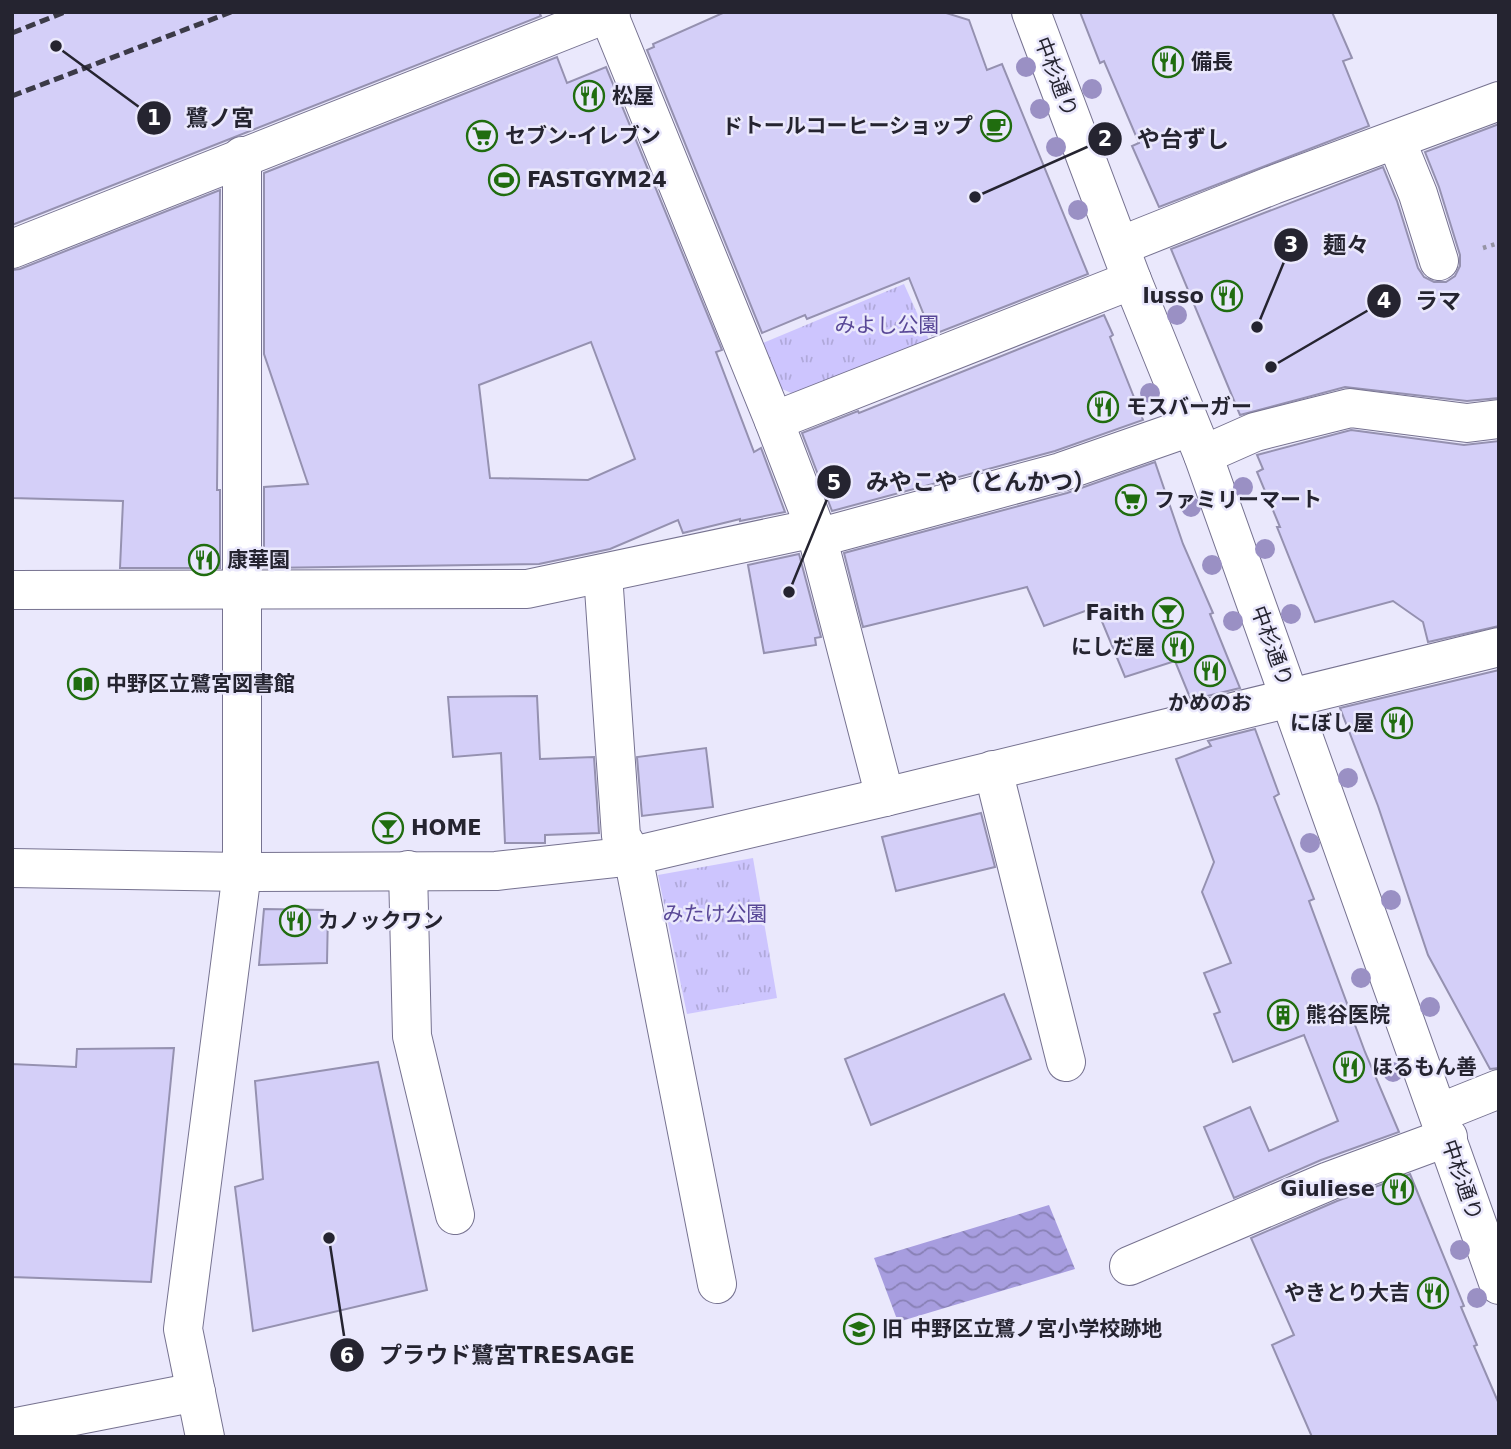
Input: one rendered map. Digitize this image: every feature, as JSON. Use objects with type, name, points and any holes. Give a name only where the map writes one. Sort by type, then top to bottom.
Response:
[{"type":"street","name":"中杉通り","points":[[1031,12],[1196,441],[1290,696],[1499,1285]]},
{"type":"street","points":[[12,249],[610,13],[774,421],[816,533],[885,797]]},
{"type":"street","points":[[774,421],[1126,263],[1273,185],[1499,101]]},
{"type":"street","points":[[1396,140],[1418,194],[1439,261]]},
{"type":"street","points":[[205,1437],[183,1329],[242,872],[242,156]]},
{"type":"street","points":[[12,590],[527,589],[816,533],[1061,472],[1196,441],[1255,432],[1350,408],[1467,423],[1499,419]]},
{"type":"street","points":[[603,574],[621,836],[634,856],[717,1284]]},
{"type":"street","points":[[12,869],[496,871],[634,856],[1499,647]]},
{"type":"street","points":[[993,771],[1066,1062]]},
{"type":"street","points":[[408,870],[412,1036],[455,1215]]},
{"type":"street","points":[[1129,1266],[1329,1181],[1443,1125],[1499,1089]]},
{"type":"street","points":[[12,1428],[196,1392]]},
{"type":"green space","name":"みよし公園","points":[[904,284],[930,342],[796,395],[782,389],[763,343]]},
{"type":"green space","name":"みたけ公園","points":[[753,858],[777,998],[687,1014],[658,875]]},
{"type":"water","points":[[1049,1205],[1075,1269],[898,1322],[874,1258]]},
{"type":"building","points":[[12,12],[539,12],[541,16],[12,225]]},
{"type":"building","points":[[725,12],[943,12],[969,20],[987,70],[1002,64],[1088,274],[932,335],[909,278],[807,319],[805,315],[762,333],[647,50],[654,47],[653,44]]},
{"type":"building","points":[[1080,12],[1332,12],[1352,58],[1343,61],[1369,126],[1159,207],[1132,146],[1139,143],[1104,61],[1100,63]]},
{"type":"building","points":[[557,57],[567,83],[606,67],[722,350],[716,352],[754,452],[761,448],[785,512],[740,519],[683,533],[678,520],[610,549],[539,564],[264,568],[264,487],[308,484],[264,354],[264,173]],"holes":[[[591,342],[635,459],[588,480],[490,478],[479,385]]]},
{"type":"building","points":[[1499,124],[1499,398],[1467,401],[1345,387],[1240,415],[1171,249],[1383,167],[1418,268],[1424,277],[1434,282],[1446,282],[1455,276],[1460,266],[1460,255],[1425,152]]},
{"type":"building","points":[[220,190],[217,490],[220,490],[220,568],[120,568],[123,501],[12,498],[12,270]]},
{"type":"building","points":[[1104,315],[1143,420],[1055,451],[832,511],[802,433],[858,411],[859,413]]},
{"type":"building","points":[[1351,430],[1464,445],[1499,441],[1499,626],[1428,642],[1423,622],[1393,601],[1315,622],[1257,472],[1263,469],[1257,455]]},
{"type":"building","points":[[1155,462],[1183,544],[1213,613],[1210,614],[1240,688],[1191,700],[1175,661],[1125,677],[1096,607],[1044,626],[1027,587],[863,627],[844,553],[1067,493]]},
{"type":"building","points":[[799,554],[821,637],[815,638],[816,645],[764,653],[748,565]]},
{"type":"building","points":[[1499,670],[1499,1068],[1490,1069],[1428,955],[1378,806],[1340,708]]},
{"type":"building","points":[[537,696],[540,759],[594,757],[599,833],[545,835],[545,843],[505,843],[501,753],[453,757],[448,697]]},
{"type":"building","points":[[1255,729],[1279,794],[1274,797],[1314,899],[1309,901],[1365,1052],[1399,1132],[1321,1160],[1234,1198],[1204,1127],[1250,1107],[1269,1151],[1338,1121],[1304,1035],[1233,1062],[1214,1014],[1220,1012],[1204,973],[1231,963],[1202,892],[1214,862],[1176,759],[1211,746],[1208,741]]},
{"type":"building","points":[[706,748],[713,807],[642,816],[637,757]]},
{"type":"building","points":[[981,813],[995,867],[896,891],[882,837]]},
{"type":"building","points":[[264,909],[328,910],[327,963],[259,965]]},
{"type":"building","points":[[1004,994],[1031,1059],[871,1125],[845,1059]]},
{"type":"building","points":[[174,1048],[151,1282],[12,1277],[12,1064],[76,1067],[77,1049]]},
{"type":"building","points":[[378,1062],[427,1290],[253,1331],[235,1187],[263,1179],[255,1081]]},
{"type":"building","points":[[1410,1174],[1464,1306],[1461,1307],[1477,1345],[1474,1346],[1499,1404],[1499,1437],[1312,1437],[1272,1345],[1294,1335],[1251,1238],[1337,1201]]},
{"type":"railway","points":[[12,33],[65,12]]},
{"type":"railway","points":[[12,96],[231,12]]},
{"type":"place","name":"鷺ノ宮","points":[[56,46]]},
{"type":"place","name":"備長","points":[[1168,62]]},
{"type":"place","name":"松屋","points":[[589,96]]},
{"type":"place","name":"ドトールコーヒーショップ","points":[[996,126]]},
{"type":"place","name":"セブン-イレブン","points":[[482,136]]},
{"type":"place","name":"FASTGYM24","points":[[504,180]]},
{"type":"place","name":"や台ずし","points":[[975,197]]},
{"type":"place","name":"lusso","points":[[1227,296]]},
{"type":"place","name":"麺々","points":[[1257,327]]},
{"type":"place","name":"ラマ","points":[[1271,367]]},
{"type":"place","name":"モスバーガー","points":[[1103,407]]},
{"type":"place","name":"ファミリーマート","points":[[1131,500]]},
{"type":"place","name":"康華園","points":[[204,560]]},
{"type":"place","name":"みやこや（とんかつ）","points":[[789,592]]},
{"type":"place","name":"Faith","points":[[1168,613]]},
{"type":"place","name":"にしだ屋","points":[[1178,647]]},
{"type":"place","name":"かめのお","points":[[1210,671]]},
{"type":"place","name":"中野区立鷺宮図書館","points":[[83,684]]},
{"type":"place","name":"にぼし屋","points":[[1397,723]]},
{"type":"place","name":"HOME","points":[[388,828]]},
{"type":"place","name":"カノックワン","points":[[295,921]]},
{"type":"place","name":"熊谷医院","points":[[1283,1015]]},
{"type":"place","name":"ほるもん善","points":[[1349,1067]]},
{"type":"place","name":"Giuliese","points":[[1398,1189]]},
{"type":"place","name":"プラウド鷺宮TRESAGE","points":[[329,1238]]},
{"type":"place","name":"やきとり大吉","points":[[1433,1293]]},
{"type":"place","name":"旧 中野区立鷺ノ宮小学校跡地","points":[[859,1329]]}]
